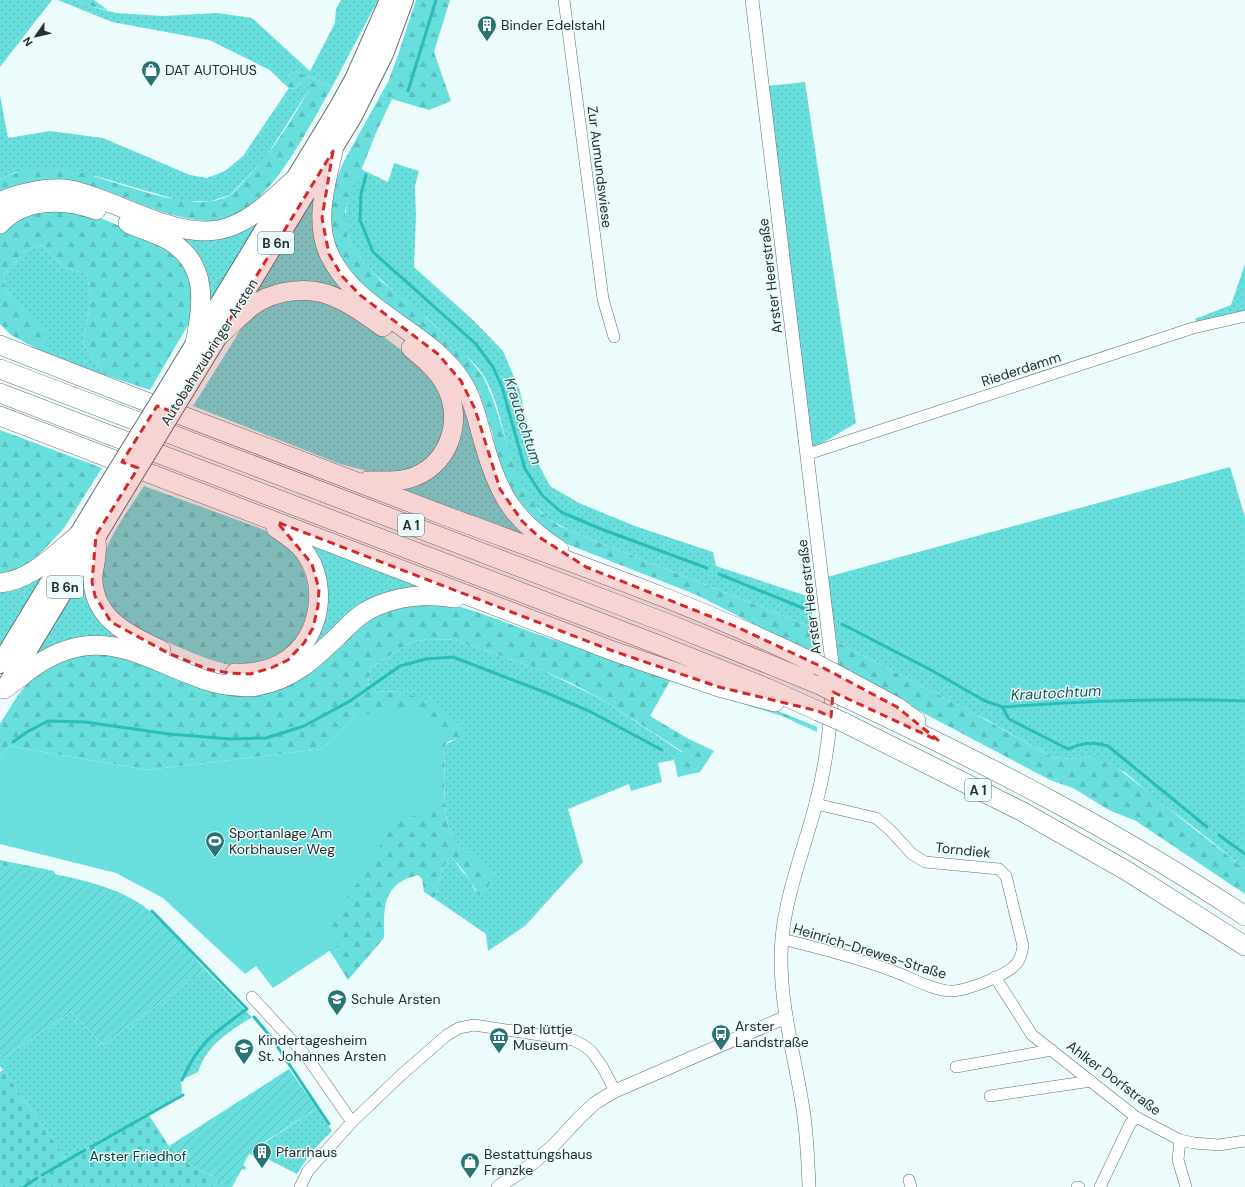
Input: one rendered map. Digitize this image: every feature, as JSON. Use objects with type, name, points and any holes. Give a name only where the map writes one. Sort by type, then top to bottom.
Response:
[{"type":"highway","name":"Autobahnzubringer Arsten","points":[[176,391],[195,344],[297,177],[355,78],[389,0]]},
{"type":"highway","name":"Autobahnzubringer Arsten","points":[[0,664],[77,536],[119,482],[176,391],[220,335],[333,150],[371,81],[404,0]]},
{"type":"highway","points":[[333,150],[324,191],[322,218],[324,237],[329,254],[342,276],[360,295],[438,354],[451,367],[461,381],[475,409],[490,466],[508,504],[539,537],[586,567]]},
{"type":"highway","points":[[0,202],[32,191],[69,190],[89,195],[171,227],[194,231],[214,230],[230,227],[250,218],[297,177]]},
{"type":"highway","points":[[0,224],[18,210],[38,203],[56,202],[85,206],[171,242],[189,258],[199,276],[202,304],[195,344]]},
{"type":"highway","points":[[220,335],[252,306],[264,299],[290,291],[317,291],[340,299],[370,318],[428,363],[447,387],[452,407],[454,419],[452,434],[444,454],[426,471],[406,480],[351,480]]},
{"type":"highway","points":[[0,332],[25,355]]},
{"type":"highway","points":[[0,345],[351,480],[586,567],[737,627],[818,665],[845,688]]},
{"type":"highway","name":"A 1","points":[[0,369],[669,624],[820,686],[845,688],[939,742],[1036,791],[1140,850],[1245,916]]},
{"type":"highway","name":"A 1","points":[[0,393],[659,645],[766,688],[843,722],[1023,812],[1127,870],[1245,946]]},
{"type":"highway","points":[[0,416],[246,509],[613,651],[719,687],[772,702],[818,711]]},
{"type":"highway","name":"Autobahnzubringer Arsten","points":[[2,693],[96,535],[119,482]]},
{"type":"highway","points":[[96,535],[96,555],[92,582],[95,596],[111,622],[140,640],[207,669],[229,673],[250,674],[271,668],[288,660],[304,643],[313,628],[318,606],[318,589],[312,564],[294,540],[246,509]]},
{"type":"highway","points":[[0,583],[12,582],[33,572],[77,536]]},
{"type":"highway","points":[[2,693],[38,664],[63,650],[93,644],[108,645],[131,650],[200,679],[220,684],[256,686],[284,677],[302,669],[364,613],[385,602],[407,596],[430,594],[486,603]]},
{"type":"street","name":"Zur Aumundswiese","points":[[564,0],[603,299],[614,337]]},
{"type":"street","name":"Arster Heerstraße","points":[[752,0],[808,454],[832,663],[832,702],[829,738],[816,804],[788,903],[782,939],[782,983],[786,1017],[806,1131],[809,1187]]},
{"type":"street","name":"Riederdamm","points":[[808,454],[1193,328],[1245,316]]},
{"type":"street","name":"Torndiek","points":[[816,804],[876,818],[890,830],[912,854],[925,862],[999,869],[1006,876],[1023,946],[1022,954],[1010,971],[995,977]]},
{"type":"street","name":"Heinrich-Drewes-Straße","points":[[782,939],[892,971],[941,990],[950,991],[995,977]]},
{"type":"street","name":"Ahlker Dorfstraße","points":[[995,977],[1032,1035],[1136,1117],[1180,1140],[1194,1144],[1219,1145],[1245,1141]]},
{"type":"street","points":[[252,997],[307,1057],[352,1122]]},
{"type":"street","points":[[498,1187],[528,1167],[553,1146],[580,1117],[596,1103],[615,1091],[786,1017]]},
{"type":"street","points":[[300,1187],[308,1171],[352,1122],[400,1076],[447,1035],[459,1028],[474,1025],[573,1040],[591,1051],[602,1066],[615,1091]]},
{"type":"street","name":"Ahlker Dorfstraße","points":[[956,1067],[1052,1050]]},
{"type":"street","points":[[990,1096],[1091,1081]]},
{"type":"street","points":[[1100,1187],[1130,1124],[1136,1117]]},
{"type":"street","points":[[1180,1140],[1178,1160],[1186,1187]]},
{"type":"highlighted area","points":[[333,151],[322,218],[329,254],[342,276],[360,295],[438,354],[461,381],[475,409],[500,489],[522,521],[539,537],[586,567],[737,627],[818,665],[897,707],[939,741],[833,692],[831,717],[818,711],[719,687],[613,651],[277,522],[312,564],[319,589],[318,606],[313,628],[304,643],[288,660],[271,668],[250,674],[229,673],[207,669],[168,653],[111,622],[95,596],[92,582],[96,535],[138,468],[122,462],[157,406],[173,412]]},
{"type":"green space","points":[[0,0],[52,0],[0,67]]},
{"type":"green space","points":[[58,0],[75,0],[86,5],[116,13],[163,16],[217,13],[252,18],[310,71],[335,23],[336,9],[341,0],[378,0],[332,87],[296,71],[290,74],[284,84],[270,70],[209,40],[112,22]]},
{"type":"green space","points":[[75,0],[94,0],[108,10],[86,5]]},
{"type":"green space","points":[[416,0],[450,0],[434,52],[451,101],[429,110],[392,99],[376,133],[345,211],[348,237],[360,257],[381,281],[419,311],[466,355],[483,376],[493,399],[512,460],[524,490],[540,512],[559,526],[814,628],[818,657],[697,595],[567,544],[543,528],[512,493],[500,467],[492,432],[479,392],[462,367],[365,289],[346,269],[333,245],[329,214],[331,191],[344,161],[388,82]]},
{"type":"green space","points":[[296,71],[332,87],[302,140],[278,176],[250,206],[228,219],[201,221],[166,213],[94,187],[65,180],[0,195],[0,179],[26,170],[40,167],[53,167],[73,170],[143,192],[168,198],[191,201],[212,201],[230,195],[272,149],[308,91],[300,83],[294,89],[289,88],[284,84],[290,74]]},
{"type":"green space","points":[[805,82],[856,423],[811,450],[768,86]]},
{"type":"green space","points":[[300,83],[308,91],[264,160],[230,195],[211,201],[181,201],[95,176],[16,172],[0,179],[0,95],[8,138],[50,131],[103,138],[190,175],[207,178],[225,171],[243,156],[289,88],[294,89]]},
{"type":"green space","points":[[394,163],[419,171],[415,186],[416,216],[414,267],[473,320],[503,351],[520,391],[532,452],[550,486],[579,503],[635,526],[713,552],[716,566],[810,597],[814,628],[576,533],[557,524],[541,512],[529,498],[520,482],[513,465],[492,392],[484,376],[470,359],[431,322],[370,269],[355,249],[349,238],[346,229],[346,212],[351,194],[361,169],[388,182]]},
{"type":"green space","points":[[315,192],[356,299],[251,298]]},
{"type":"green space","points":[[34,210],[83,211],[164,244],[186,264],[195,310],[188,325],[150,390],[105,375],[83,344],[91,300],[87,274],[65,268],[42,245],[25,251],[4,274],[5,290],[46,333],[47,354],[11,335],[0,324],[0,233]]},
{"type":"green space","points":[[264,214],[206,315],[170,230]]},
{"type":"green space","points":[[42,245],[65,268],[87,274],[91,300],[83,344],[105,375],[47,354],[25,311],[5,290],[4,274],[25,251]]},
{"type":"green space","points":[[1245,264],[1245,312],[1197,324],[1195,319],[1231,305]]},
{"type":"green space","points":[[314,297],[356,316],[417,362],[433,379],[449,417],[436,453],[423,465],[402,474],[379,474],[340,464],[193,406],[241,329],[253,314],[277,301]]},
{"type":"green space","points":[[447,371],[534,539],[491,528],[479,518],[389,488],[448,455]]},
{"type":"green space","points":[[0,430],[102,468],[64,528],[44,550],[24,567],[0,576]]},
{"type":"green space","points":[[1230,467],[1245,517],[1245,869],[1195,828],[1153,797],[1126,773],[1095,756],[1075,759],[1052,757],[987,720],[835,641],[827,577]]},
{"type":"green space","points":[[144,486],[264,530],[285,543],[297,557],[305,574],[308,591],[308,608],[303,625],[295,639],[282,652],[266,661],[254,665],[242,666],[222,663],[134,629],[128,626],[115,613],[106,601],[102,591],[100,578],[101,565],[116,529]]},
{"type":"green space","points":[[292,533],[442,591],[409,592],[377,600],[344,621],[311,652],[287,670],[272,676],[254,680],[229,680],[205,675],[136,648],[112,641],[88,639],[62,644],[33,660],[30,658],[87,564],[87,586],[93,606],[103,622],[115,632],[129,640],[191,667],[211,673],[231,677],[251,678],[270,673],[289,663],[311,641],[318,626],[323,609],[324,592],[322,579],[318,568],[303,544]]},
{"type":"green space","points":[[47,572],[0,649],[0,588]]},
{"type":"green space","points":[[441,602],[472,610],[561,642],[754,702],[817,727],[817,732],[782,716],[670,681],[650,716],[687,738],[714,751],[700,772],[678,777],[674,760],[683,752],[603,700],[573,684],[542,670],[454,640],[428,639],[412,642],[370,668],[368,684],[375,691],[400,692],[436,703],[462,726],[461,738],[449,741],[445,745],[444,790],[448,825],[451,834],[459,844],[472,856],[497,874],[480,896],[462,869],[451,857],[442,868],[435,899],[424,892],[422,879],[418,875],[406,879],[398,884],[391,890],[385,906],[384,938],[348,980],[314,926],[356,715],[322,749],[147,770],[9,746],[0,758],[0,724],[16,698],[32,677],[69,655],[113,653],[213,690],[350,632],[389,608]]},
{"type":"green space","points":[[428,639],[454,640],[542,670],[603,700],[683,753],[674,760],[658,763],[662,782],[631,791],[629,784],[568,809],[583,862],[525,926],[488,951],[486,934],[435,899],[442,868],[451,857],[471,882],[475,891],[489,882],[497,874],[471,856],[458,844],[451,834],[448,824],[444,790],[445,745],[458,738],[400,692],[375,691],[368,684],[370,668],[412,642]]},
{"type":"green space","points":[[835,641],[970,711],[1052,757],[1075,759],[1095,756],[1106,759],[1245,869],[1245,894],[1136,821],[1109,810],[1073,788],[1050,780],[838,668]]},
{"type":"green space","name":"Sportanlage Am Korbhauser Weg","points":[[421,709],[443,733],[440,808],[393,822],[364,874],[327,924],[340,944],[273,988],[256,966],[245,974],[163,898],[116,873],[0,844],[0,758],[9,746],[147,770],[322,749],[356,715]]},
{"type":"green space","points":[[0,860],[54,871],[56,876],[0,865]]},
{"type":"green space","points":[[0,865],[79,879],[118,892],[135,900],[150,911],[205,969],[103,1045],[71,1012],[0,1060]]},
{"type":"green space","points":[[205,969],[252,1017],[227,1034],[213,1046],[207,1053],[198,1072],[181,1080],[182,1094],[67,1160],[0,1066],[0,1060],[71,1012],[103,1045]]},
{"type":"green space","points":[[289,1069],[317,1108],[252,1150],[254,1153],[252,1155],[249,1154],[243,1165],[246,1167],[245,1170],[242,1169],[232,1187],[226,1187],[211,1175],[191,1166],[169,1146]]},
{"type":"green space","name":"Arster Friedhof","points":[[3,1070],[67,1160],[148,1114],[169,1146],[191,1166],[211,1175],[226,1187],[0,1187],[0,1072]]},
{"type":"green space","points":[[317,1108],[332,1131],[312,1151],[297,1174],[252,1151]]},
{"type":"waterway","points":[[408,91],[436,0]]},
{"type":"waterway","name":"Krautochtum","points":[[366,175],[361,194],[360,220],[373,252],[476,344],[493,367],[502,387],[525,469],[542,495],[561,512],[601,529],[707,568]]},
{"type":"waterway","name":"Krautochtum","points":[[719,574],[810,611]]},
{"type":"waterway","name":"Krautochtum","points":[[842,624],[931,670],[985,701],[1003,707],[1124,701],[1245,701]]},
{"type":"waterway","points":[[13,742],[27,732],[48,721],[85,722],[169,734],[230,739],[266,738],[304,726],[350,701],[400,666],[426,659],[453,657],[547,693],[591,712],[662,750]]},
{"type":"waterway","points":[[1002,707],[1009,719],[1068,749],[1088,743],[1108,746],[1207,827]]},
{"type":"waterway","points":[[1219,835],[1245,854]]},
{"type":"waterway","points":[[152,911],[247,1009],[208,1039],[188,1067],[182,1080]]},
{"type":"waterway","points":[[254,1017],[270,1036]]},
{"type":"waterway","points":[[275,1043],[329,1124]]},
{"type":"waterway","points":[[91,1147],[183,1095]]},
{"type":"waterway","points":[[42,1175],[85,1150]]},
{"type":"waterway","points":[[24,1187],[37,1178]]},
{"type":"place","name":"Binder Edelstahl","points":[[487,42]]},
{"type":"place","name":"DAT AUTOHUS","points":[[151,87]]},
{"type":"place","name":"Sportanlage Am Korbhauser Weg","points":[[215,858]]},
{"type":"place","name":"Schule Arsten","points":[[337,1016]]},
{"type":"place","name":"Arster Landstraße","points":[[721,1051]]},
{"type":"place","name":"Dat lüttje Museum","points":[[499,1054]]},
{"type":"place","name":"Kindertagesheim St. Johannes Arsten","points":[[244,1065]]},
{"type":"place","name":"Pfarrhaus","points":[[262,1169]]},
{"type":"place","name":"Bestattungshaus Franzke","points":[[470,1179]]}]
